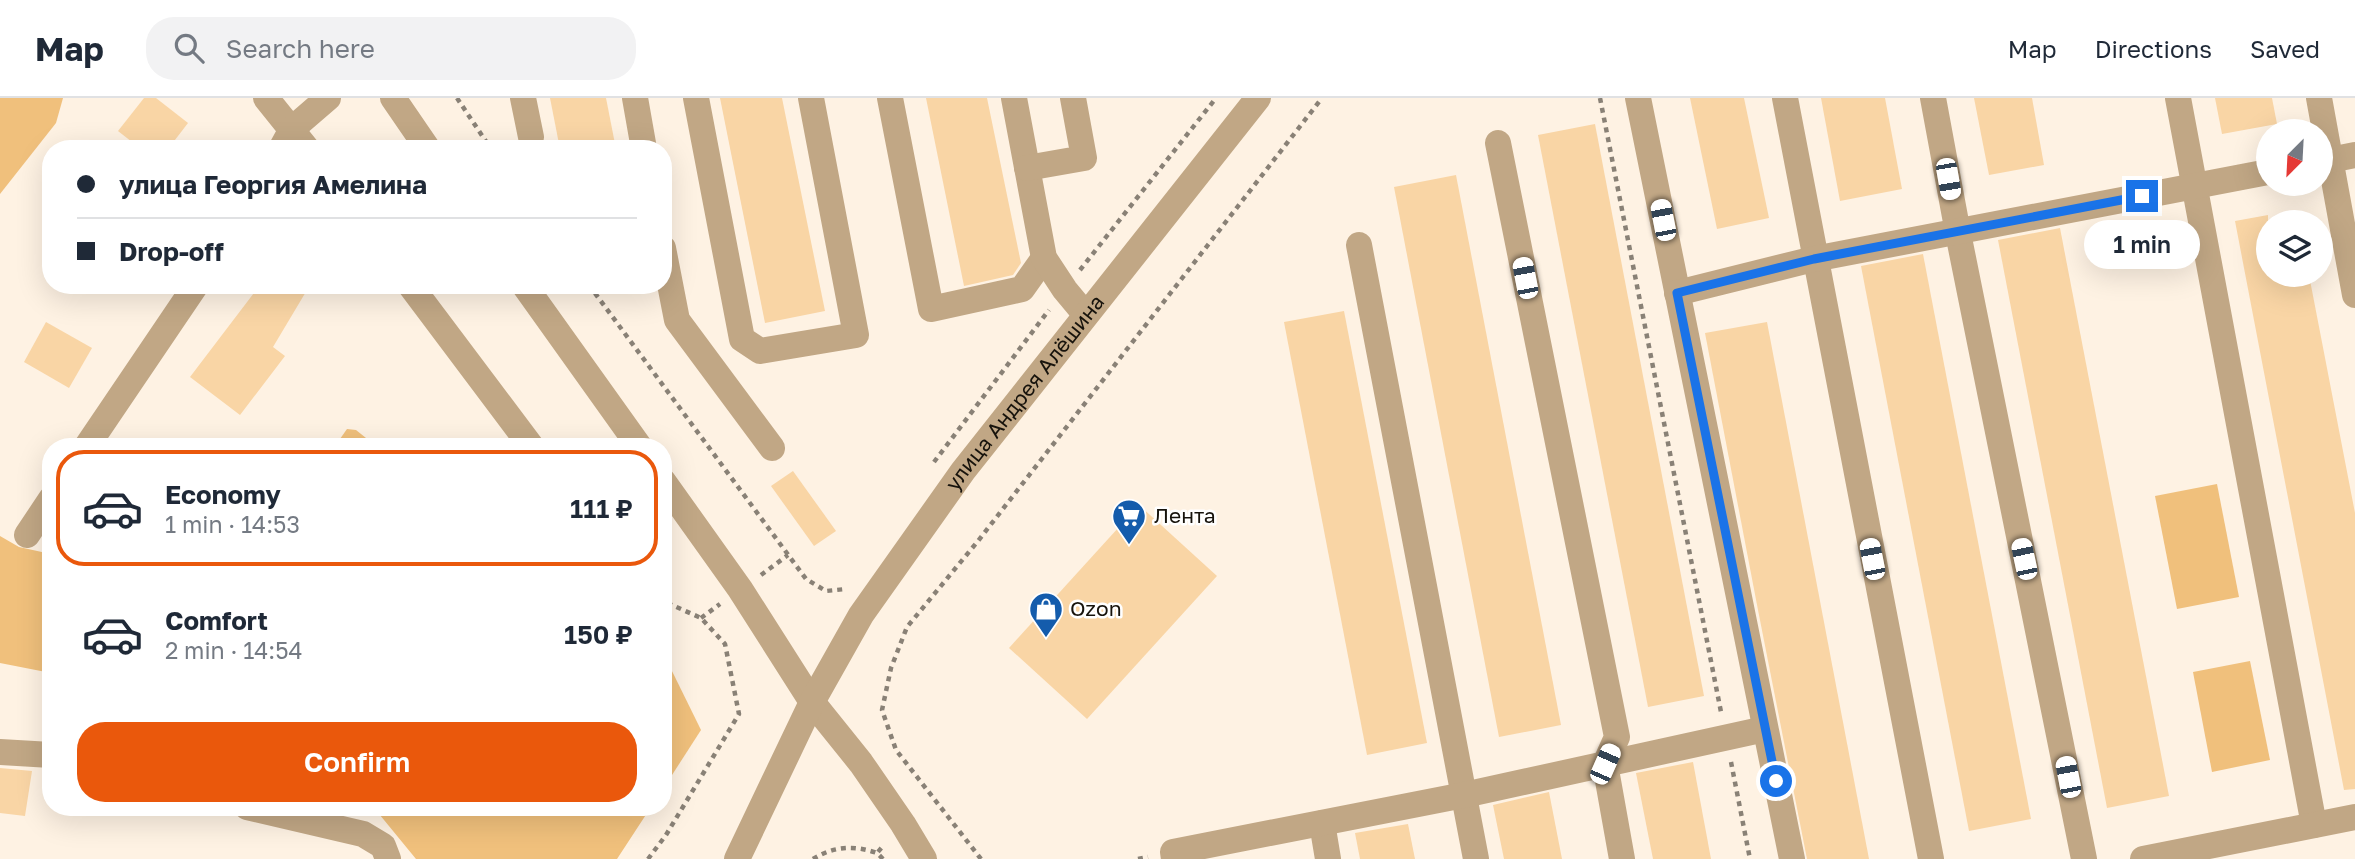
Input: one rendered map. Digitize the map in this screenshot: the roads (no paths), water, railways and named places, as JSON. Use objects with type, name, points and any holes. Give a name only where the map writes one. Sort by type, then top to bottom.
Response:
[{"type":"street","points":[[267,98],[292,140]]},
{"type":"street","points":[[295,140],[328,98]]},
{"type":"street","points":[[393,98],[422,140]]},
{"type":"street","points":[[523,98],[531,137]]},
{"type":"street","points":[[635,98],[642,140]]},
{"type":"street","points":[[696,98],[742,339],[760,351],[856,335],[811,98]]},
{"type":"street","points":[[890,98],[931,309],[1022,289],[1044,258]]},
{"type":"street","points":[[1014,98],[1044,258],[1085,314]]},
{"type":"street","points":[[1027,168],[1084,159],[1073,98]]},
{"type":"street","name":"улица Андрея Алёшина","points":[[737,859],[812,702],[869,604],[963,471],[1258,98]]},
{"type":"street","points":[[1639,98],[1792,859]]},
{"type":"street","points":[[1785,98],[1931,859]]},
{"type":"street","points":[[1933,98],[2084,859]]},
{"type":"street","points":[[2178,98],[2314,825]]},
{"type":"street","points":[[2319,98],[2335,159],[2355,295]]},
{"type":"street","points":[[1498,143],[1617,737],[1605,764],[1622,859]]},
{"type":"street","points":[[1677,293],[1814,259],[2256,174]]},
{"type":"street","points":[[1359,245],[1476,859]]},
{"type":"street","points":[[92,438],[190,294]]},
{"type":"street","points":[[417,294],[525,438]]},
{"type":"street","points":[[530,294],[633,438]]},
{"type":"street","points":[[672,294],[677,320],[772,447]]},
{"type":"street","points":[[672,494],[740,589],[812,702],[861,763],[924,859]]},
{"type":"street","points":[[27,535],[42,512]]},
{"type":"street","points":[[1174,859],[1172,852],[1464,795],[1765,729]]},
{"type":"street","points":[[0,752],[42,754]]},
{"type":"street","points":[[286,816],[363,834],[383,846],[388,859]]},
{"type":"street","points":[[2143,859],[2355,817]]},
{"type":"street","points":[[1322,823],[1328,859]]},
{"type":"place","name":"Лента","points":[[1129,546]]},
{"type":"place","name":"Ozon","points":[[1046,639]]}]
